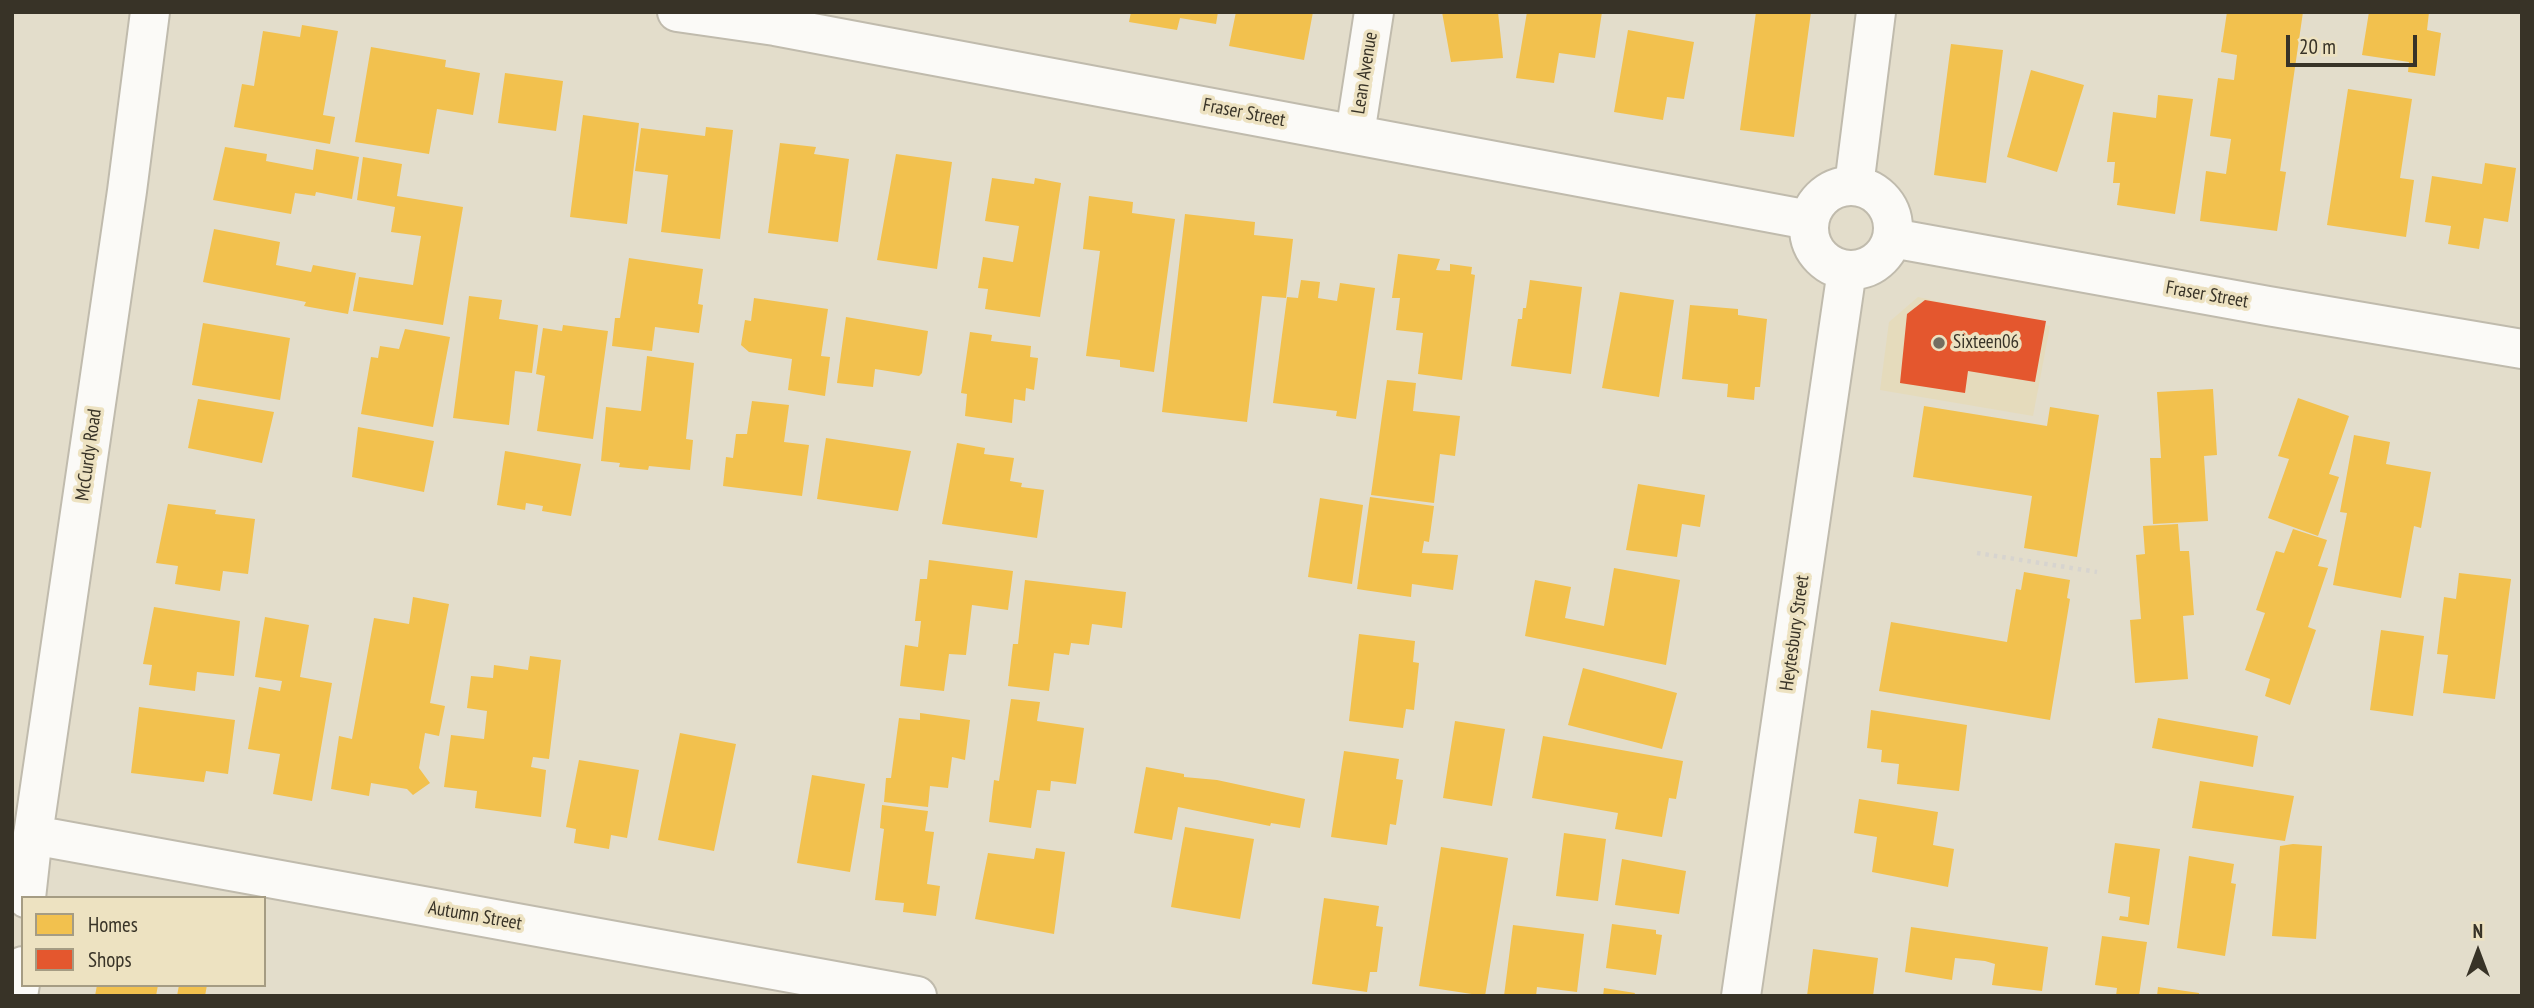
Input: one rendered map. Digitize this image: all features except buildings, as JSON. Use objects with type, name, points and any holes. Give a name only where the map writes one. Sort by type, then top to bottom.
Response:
[{"type":"street","name":"McCurdy Road","points":[[26,896],[124,216],[150,12]]},
{"type":"street","name":"Fraser Street","points":[[677,12],[775,26],[1809,220]]},
{"type":"street","name":"Lean Avenue","points":[[1355,134],[1374,12]]},
{"type":"street","points":[[1854,186],[1876,12]]},
{"type":"street","points":[[1854,186],[1881,197],[1893,223],[1892,238],[1880,258],[1870,265],[1847,270],[1822,259],[1808,233],[1809,220],[1821,198],[1830,191],[1854,186]]},
{"type":"street","name":"Fraser Street","points":[[1892,238],[2522,349]]},
{"type":"street","name":"Heytesbury Street","points":[[1741,996],[1847,270]]},
{"type":"street","name":"Autumn Street","points":[[33,835],[917,996]]},
{"type":"street","points":[[18,996],[21,978]]},
{"type":"path","points":[[1977,552],[2097,572]]},
{"type":"shaded area","points":[[1918,297],[2050,326],[2033,416],[1880,390],[1889,322]]},
{"type":"place","name":"Sixteen06","points":[[1939,343]]}]
